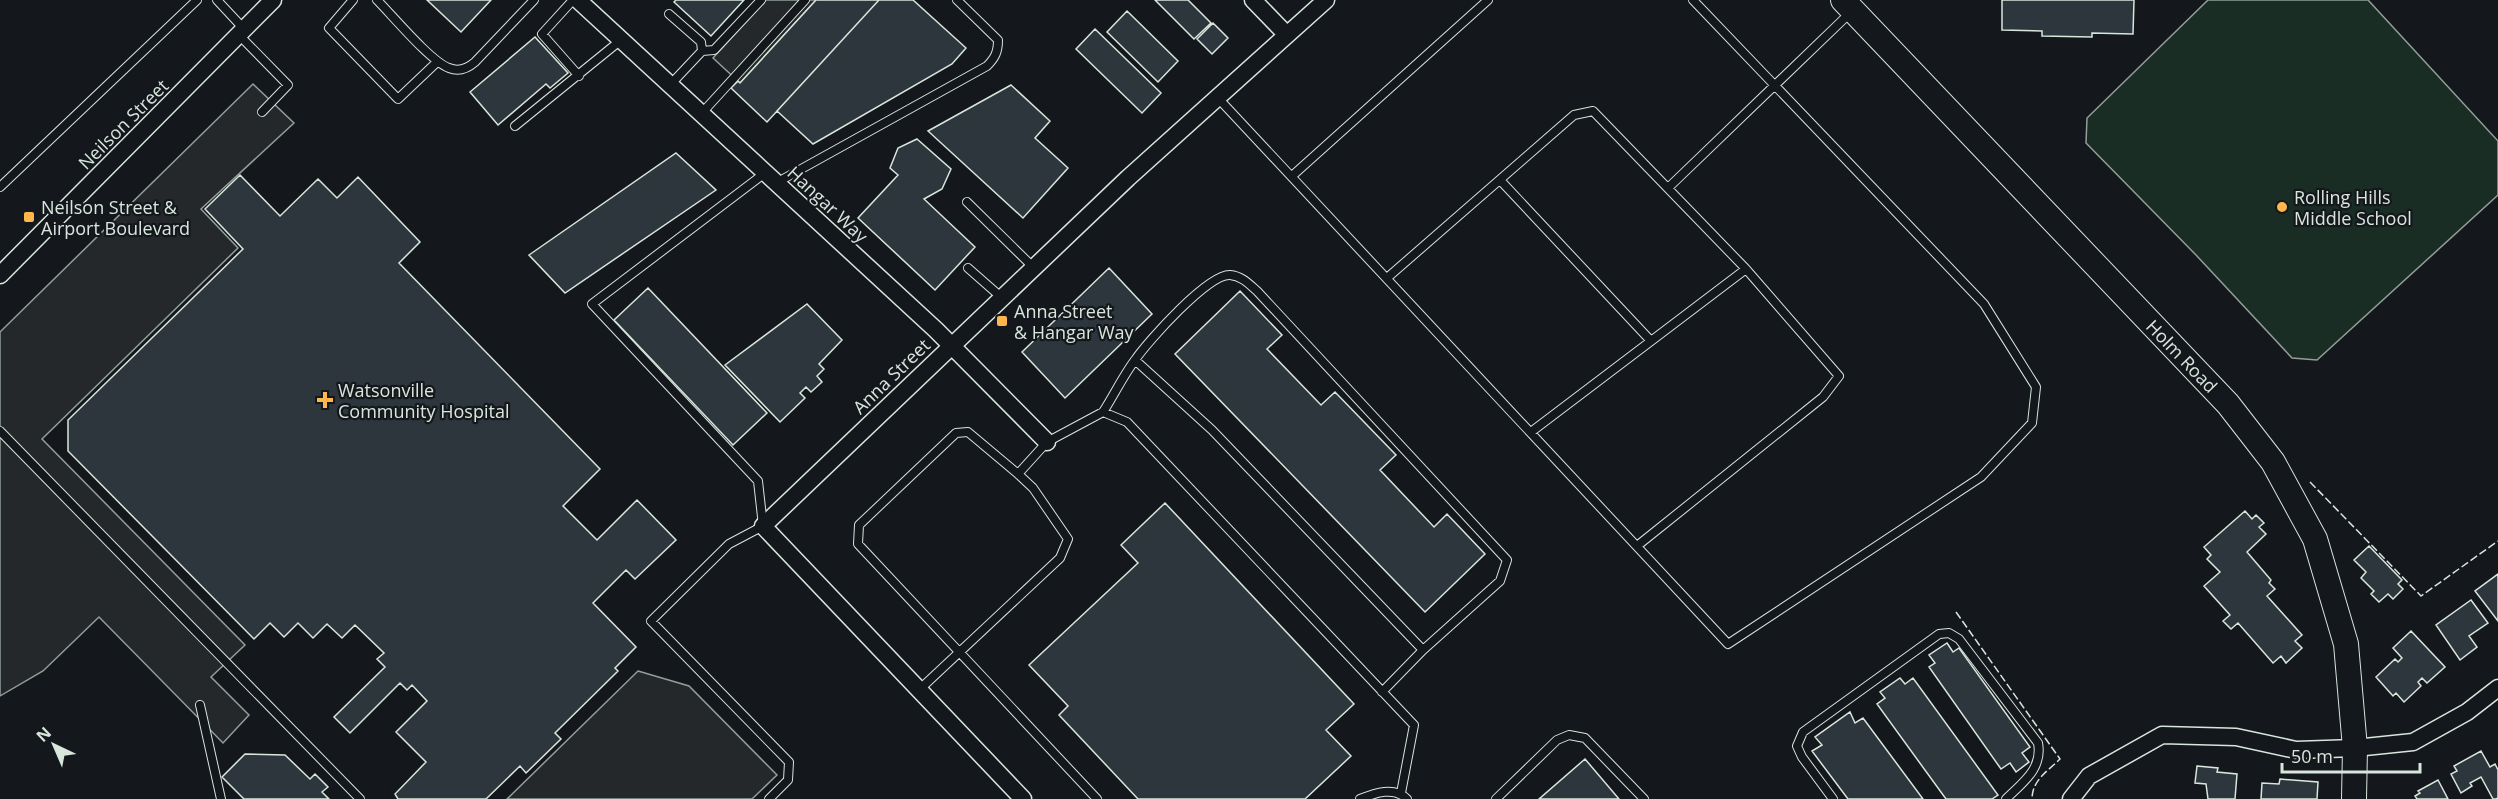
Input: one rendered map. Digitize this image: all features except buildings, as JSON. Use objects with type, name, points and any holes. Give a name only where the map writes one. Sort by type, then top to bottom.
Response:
[{"type":"street","name":"Neilson Street","points":[[0,275],[273,0]]},
{"type":"street","name":"Hangar Way","points":[[578,0],[951,345],[1047,442]]},
{"type":"street","points":[[1253,0],[1287,35]]},
{"type":"street","name":"Anna Street","points":[[763,526],[1033,267],[1326,0]]},
{"type":"street","name":"Holm Road","points":[[1848,5],[2228,404],[2273,462],[2314,539],[2346,644],[2355,748],[2354,799]]},
{"type":"street","points":[[763,526],[1023,799]]},
{"type":"street","points":[[2071,799],[2089,776],[2162,735],[2236,737],[2296,750],[2355,748],[2413,741],[2467,712],[2498,688]]},
{"type":"lane","points":[[0,187],[197,0]]},
{"type":"lane","points":[[217,0],[241,32],[288,85],[262,112]]},
{"type":"lane","points":[[353,0],[329,28],[398,99],[438,62]]},
{"type":"lane","points":[[377,0],[438,62],[450,69],[462,70],[469,67],[534,0]]},
{"type":"lane","points":[[573,0],[542,34],[579,76]]},
{"type":"lane","points":[[670,85],[702,51],[714,50],[760,0]]},
{"type":"lane","points":[[701,114],[806,0]]},
{"type":"lane","points":[[769,799],[788,780],[789,762],[651,621],[729,544],[763,526],[758,482],[592,304],[771,178],[976,72],[994,59],[998,49],[998,40],[957,0]]},
{"type":"lane","points":[[1292,176],[1488,0]]},
{"type":"lane","points":[[1217,97],[1728,644],[1981,477],[2032,423],[2036,387],[1984,304],[1693,0]]},
{"type":"lane","points":[[1668,188],[1774,86],[1848,5]]},
{"type":"lane","points":[[669,14],[702,42],[702,51]]},
{"type":"lane","points":[[515,126],[621,40]]},
{"type":"lane","points":[[1387,278],[1574,115],[1593,111],[1746,269],[1839,376],[1823,397],[1637,546]]},
{"type":"lane","points":[[1500,180],[1651,341]]},
{"type":"lane","points":[[967,202],[1033,267]]},
{"type":"lane","points":[[968,268],[1001,297]]},
{"type":"lane","points":[[1531,432],[1746,269]]},
{"type":"lane","points":[[1018,474],[1047,442],[1103,412],[1135,360],[1164,325],[1211,282],[1228,275],[1242,278],[1257,291],[1507,560],[1500,581],[1424,650],[1382,692]]},
{"type":"lane","points":[[1135,360],[1212,430],[1424,650]]},
{"type":"lane","points":[[1103,412],[1127,422],[1414,725],[1404,796],[1378,792],[1360,799]]},
{"type":"lane","points":[[0,431],[360,799]]},
{"type":"lane","points":[[919,690],[959,653],[1060,558],[1068,539],[1033,488],[968,432],[956,433],[859,525],[858,544],[959,653],[1097,799]]},
{"type":"lane","points":[[1833,799],[1799,752],[1797,746],[1803,732],[1939,634],[1949,633],[1959,639],[2038,743],[2040,753],[2032,773],[2009,798]]},
{"type":"lane","points":[[200,705],[220,799]]},
{"type":"lane","points":[[1496,799],[1557,740],[1569,735],[1585,738],[1644,799]]},
{"type":"green space","points":[[2208,0],[2368,0],[2498,141],[2498,195],[2317,360],[2292,358],[2196,255],[2086,143],[2087,118]]},
{"type":"shaded area","points":[[766,0],[816,0],[740,83],[713,58]]},
{"type":"shaded area","points":[[253,84],[294,123],[201,209],[238,248],[42,439],[245,645],[211,677],[249,715],[223,743],[99,617],[43,671],[0,696],[0,332]]},
{"type":"shaded area","points":[[638,671],[689,686],[777,775],[752,799],[507,799]]},
{"type":"fence","points":[[2310,482],[2421,596],[2498,541]]},
{"type":"fence","points":[[1956,612],[2060,759],[2038,781],[2032,799]]},
{"type":"place","name":"Rolling Hills Middle School","points":[[2282,207]]},
{"type":"place","name":"Neilson Street & Airport Boulevard","points":[[29,217]]},
{"type":"place","name":"Anna Street & Hangar Way","points":[[1002,321]]},
{"type":"place","name":"Watsonville Community Hospital","points":[[325,400]]}]
